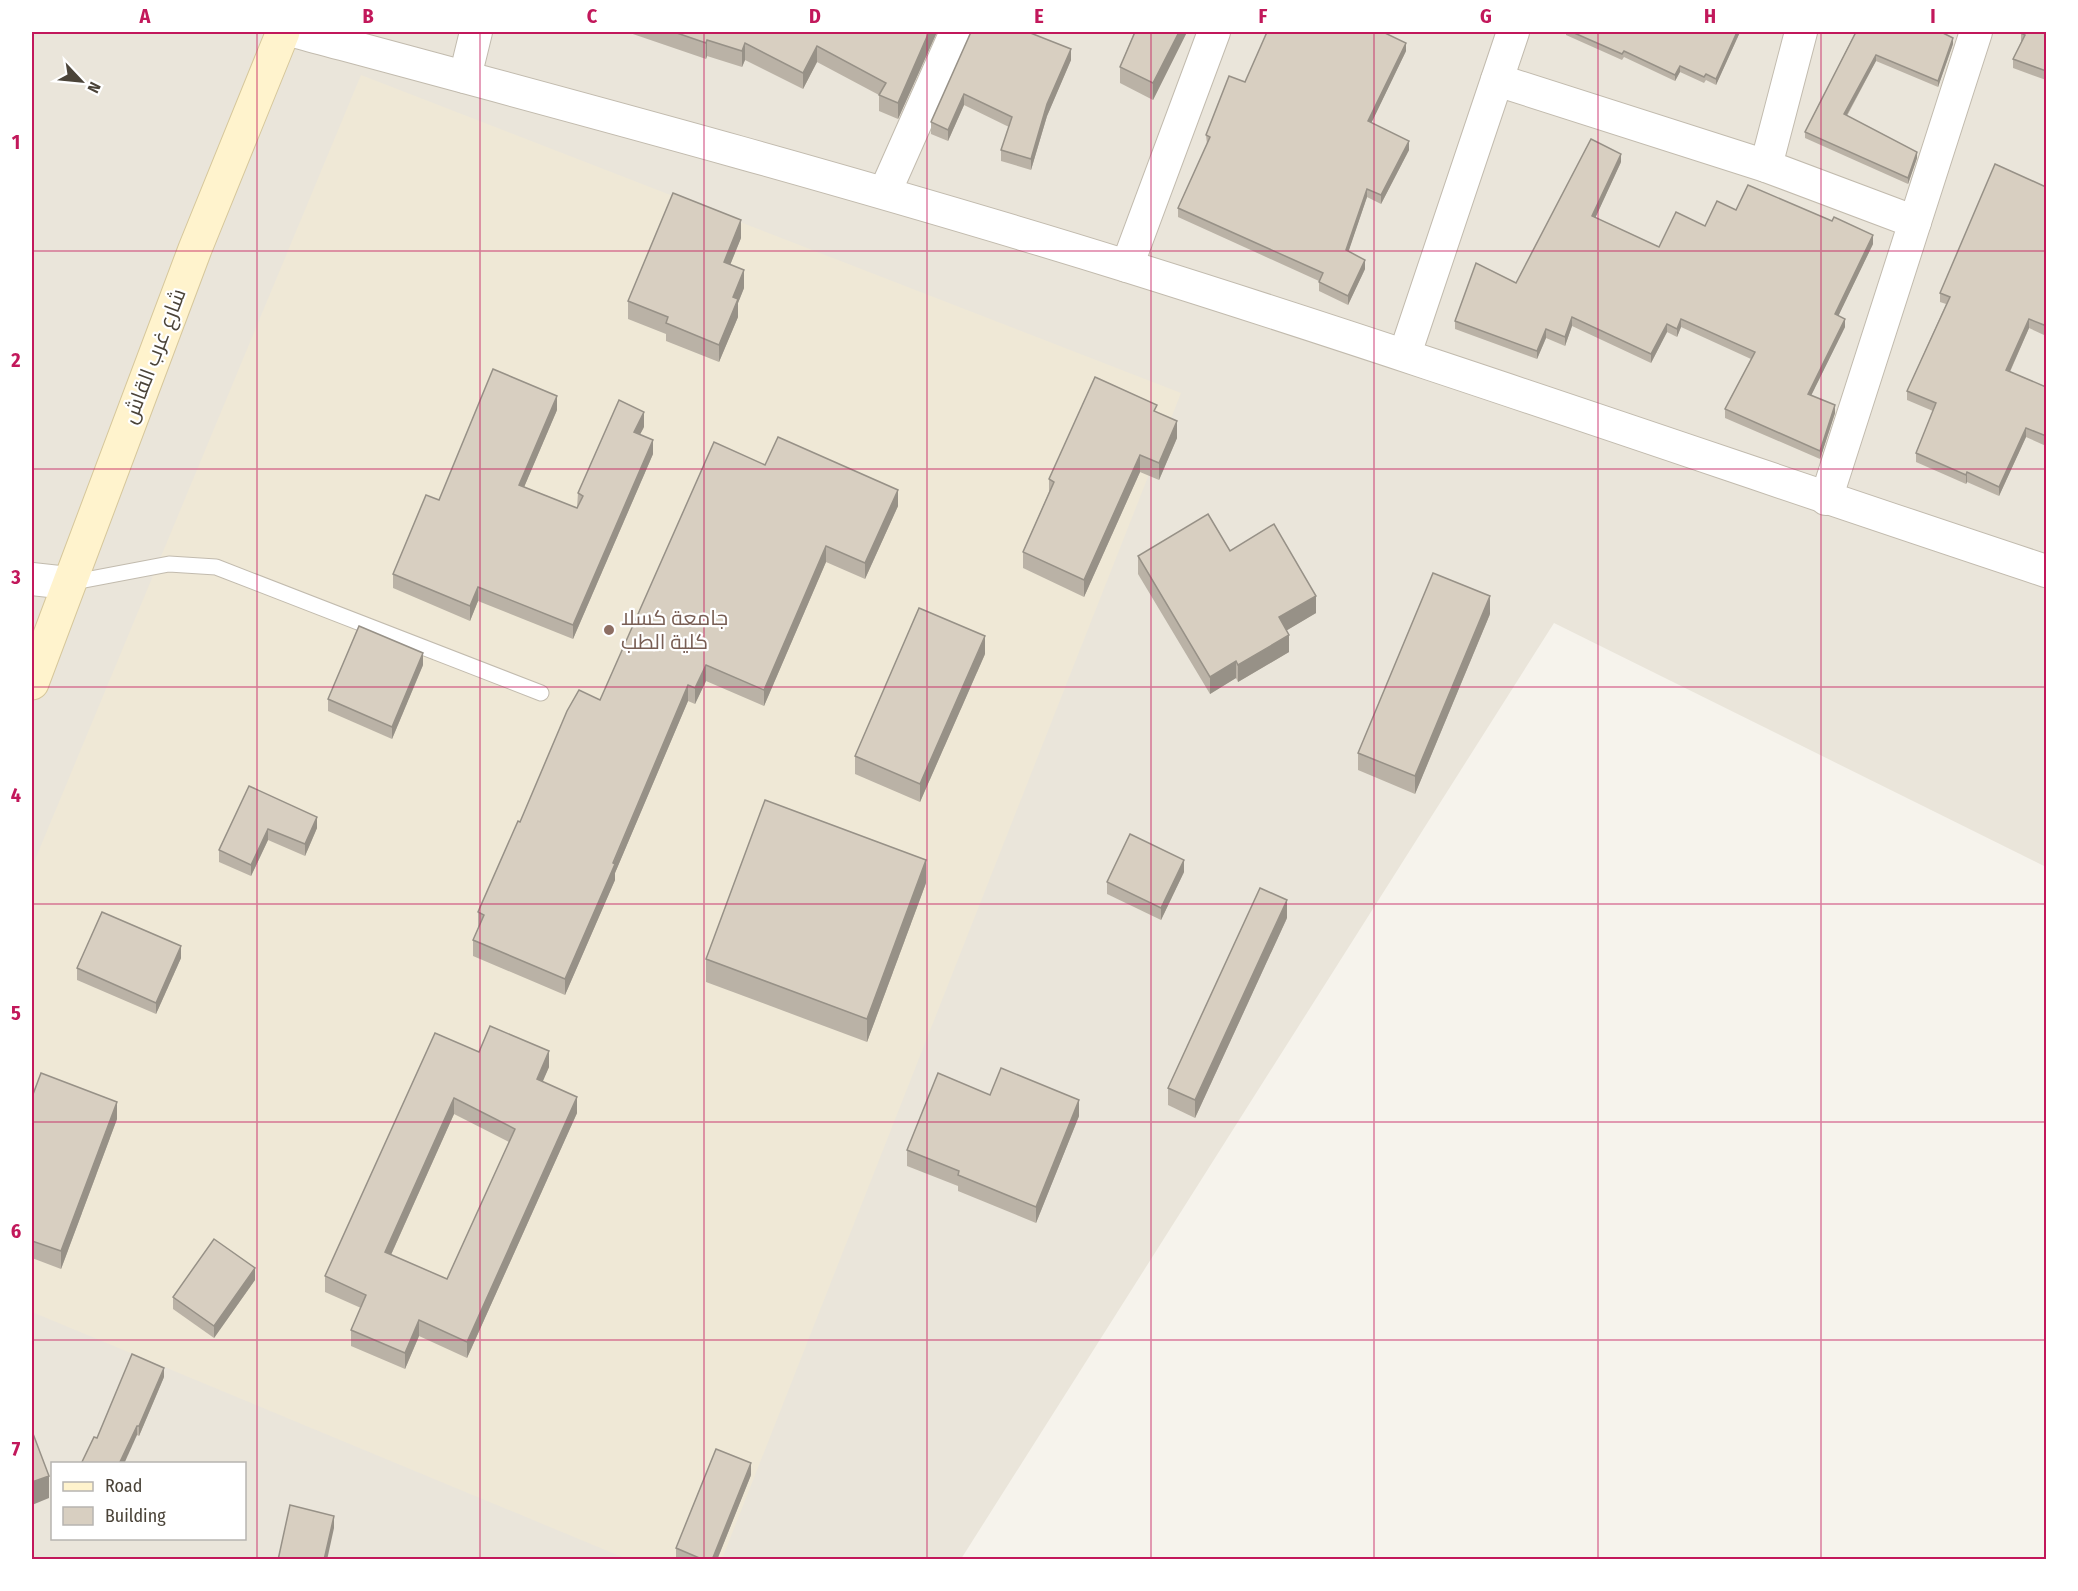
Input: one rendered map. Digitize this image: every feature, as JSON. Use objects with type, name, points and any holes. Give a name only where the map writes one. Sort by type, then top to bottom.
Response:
[{"type":"main road","name":"شارع غرب القاش","points":[[32,683],[191,260],[283,32]]},
{"type":"street","points":[[297,32],[885,192],[1127,266],[1404,354],[1826,499],[2046,571]]},
{"type":"street","points":[[465,77],[476,32]]},
{"type":"street","points":[[885,192],[956,32]]},
{"type":"street","points":[[1127,266],[1214,32]]},
{"type":"street","points":[[1404,354],[1513,32]]},
{"type":"street","points":[[1766,166],[1801,32]]},
{"type":"street","points":[[1826,499],[1976,32]]},
{"type":"street","points":[[1497,80],[1766,166],[1915,222]]},
{"type":"street","points":[[32,579],[68,583]]},
{"type":"lane","points":[[68,583],[169,564],[216,567],[541,693]]},
{"type":"shaded area","points":[[32,32],[2046,32],[2046,867],[1554,623],[961,1559],[32,1560]]},
{"type":"shaded area","name":"جامعة كسلا كلية الطب","points":[[361,75],[1181,393],[722,1559],[627,1559],[32,1312],[32,867]]},
{"type":"building","points":[[674,32],[929,32],[898,103],[879,95],[886,83],[817,46],[803,73],[745,43],[742,51],[707,40],[706,43]]},
{"type":"building","points":[[971,32],[1028,32],[1071,49],[1047,104],[1031,159],[1001,150],[1012,117],[964,94],[948,130],[931,122]]},
{"type":"building","points":[[1135,32],[1179,32],[1153,83],[1120,67]]},
{"type":"building","points":[[1267,32],[1383,32],[1406,43],[1368,121],[1409,141],[1381,195],[1367,189],[1346,250],[1365,260],[1348,296],[1319,282],[1323,273],[1178,208],[1210,137],[1206,135],[1229,76],[1245,82]]},
{"type":"building","points":[[1572,32],[1737,32],[1716,79],[1706,74],[1704,77],[1680,66],[1675,75],[1624,51],[1622,54]]},
{"type":"building","points":[[1856,32],[1941,32],[1953,38],[1938,81],[1876,55],[1844,114],[1917,152],[1908,178],[1805,132]]},
{"type":"building","points":[[2022,32],[2046,32],[2046,71],[2013,59],[2025,35]]},
{"type":"building","points":[[1591,139],[1621,154],[1592,216],[1659,247],[1676,212],[1705,226],[1717,201],[1736,210],[1748,185],[1832,221],[1834,217],[1873,235],[1835,314],[1845,319],[1808,394],[1835,405],[1820,451],[1725,409],[1755,352],[1681,319],[1677,329],[1667,324],[1651,354],[1572,317],[1565,337],[1546,329],[1537,351],[1455,321],[1476,263],[1516,283]]},
{"type":"building","points":[[1995,164],[2046,187],[2046,322],[2044,325],[2029,319],[2006,370],[2046,387],[2046,436],[2026,428],[1999,487],[1916,453],[1936,403],[1907,391],[1950,297],[1940,293]]},
{"type":"building","points":[[673,193],[741,220],[724,262],[744,270],[733,297],[738,299],[719,345],[666,323],[668,317],[628,301]]},
{"type":"building","points":[[493,369],[557,396],[519,485],[577,508],[583,496],[578,493],[619,400],[644,412],[634,432],[653,440],[573,625],[478,587],[470,606],[393,574],[426,495],[439,500]]},
{"type":"building","points":[[1095,377],[1157,405],[1154,411],[1177,421],[1159,463],[1140,455],[1084,580],[1023,552],[1054,482],[1049,479]]},
{"type":"building","points":[[778,437],[898,490],[865,563],[826,546],[764,690],[706,665],[695,688],[688,685],[565,979],[473,940],[484,915],[478,912],[518,821],[520,822],[567,711],[579,690],[600,700],[714,442],[765,465]]},
{"type":"building","points":[[1208,514],[1230,551],[1274,524],[1316,596],[1279,617],[1289,635],[1238,665],[1236,661],[1210,677],[1138,556]]},
{"type":"building","points":[[1433,573],[1490,596],[1415,776],[1358,753]]},
{"type":"building","points":[[919,608],[985,636],[920,784],[855,756]]},
{"type":"building","points":[[359,626],[423,653],[392,727],[328,699]]},
{"type":"building","points":[[249,786],[317,817],[305,844],[268,829],[251,865],[219,850]]},
{"type":"building","points":[[765,800],[926,860],[867,1019],[706,959]]},
{"type":"building","points":[[1130,834],[1184,860],[1161,908],[1107,882]]},
{"type":"building","points":[[1260,888],[1287,900],[1195,1100],[1168,1088]]},
{"type":"building","points":[[102,912],[181,946],[156,1003],[77,968]]},
{"type":"building","points":[[490,1026],[549,1051],[537,1079],[577,1097],[467,1342],[419,1320],[405,1353],[351,1330],[366,1295],[325,1276],[435,1033],[479,1052]],"holes":[[[454,1098],[515,1129],[447,1279],[385,1252]]]},
{"type":"building","points":[[1001,1068],[1079,1100],[1036,1207],[958,1175],[959,1171],[907,1150],[938,1073],[990,1095]]},
{"type":"building","points":[[41,1073],[117,1102],[61,1251],[32,1241],[32,1097]]},
{"type":"building","points":[[214,1239],[255,1268],[214,1326],[173,1297]]},
{"type":"building","points":[[132,1354],[164,1368],[139,1426],[120,1462],[82,1462],[94,1437],[97,1438]]},
{"type":"building","points":[[32,1431],[49,1476],[32,1482]]},
{"type":"building","points":[[716,1449],[751,1463],[712,1560],[704,1560],[676,1548]]},
{"type":"building","points":[[290,1505],[334,1516],[324,1560],[278,1560]]},
{"type":"place","name":"جامعة كسلا كلية الطب","points":[[609,630]]}]
